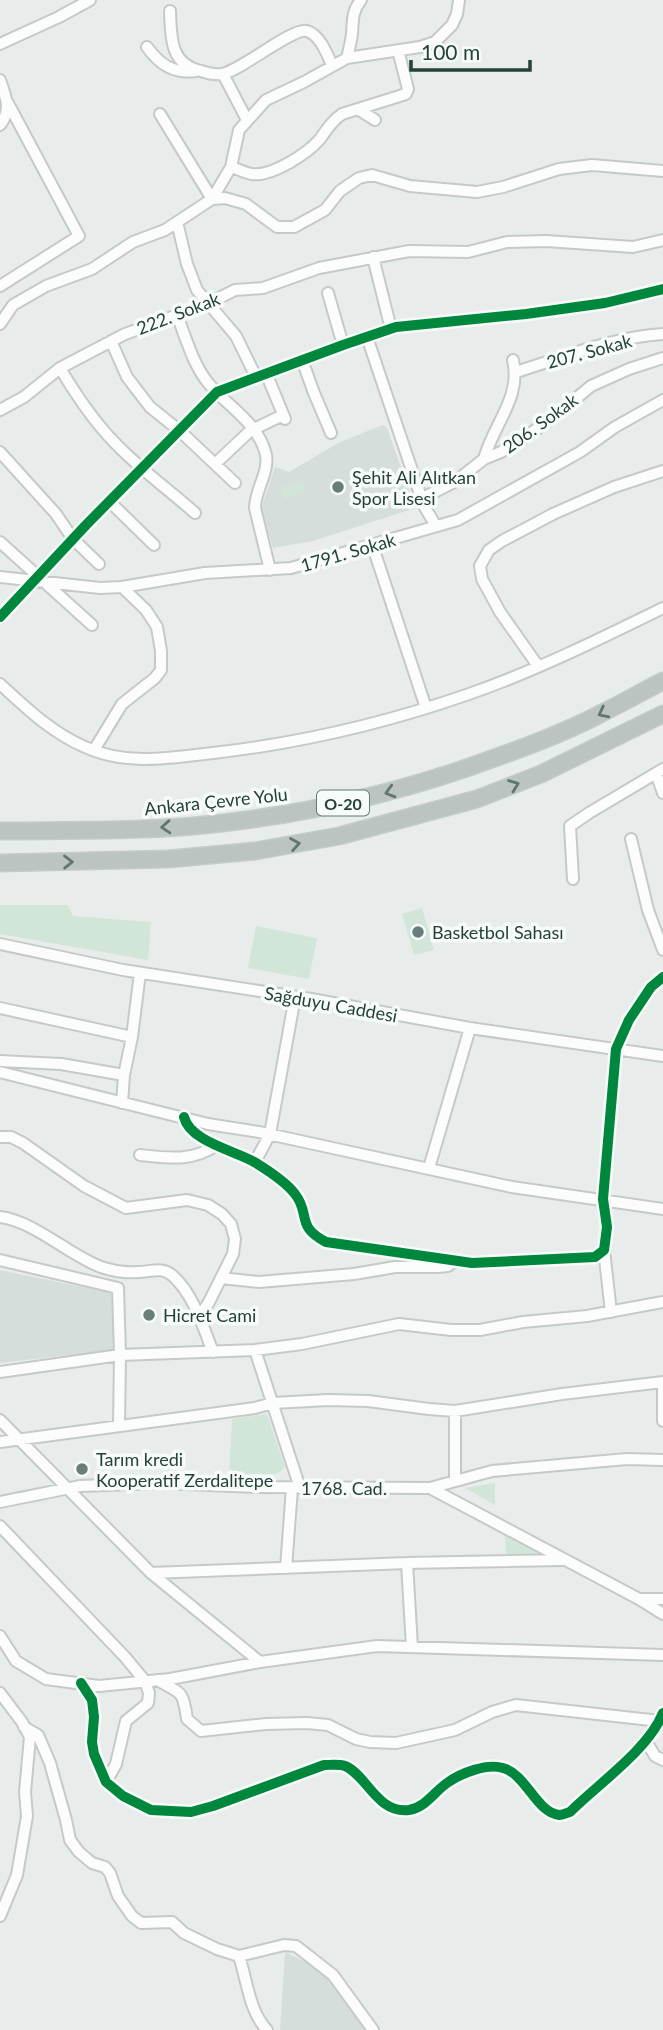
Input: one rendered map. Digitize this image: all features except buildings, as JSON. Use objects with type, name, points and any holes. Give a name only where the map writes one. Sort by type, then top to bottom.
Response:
[{"type":"highway","name":"Ankara Çevre Yolu","points":[[0,831],[146,828],[220,823],[296,813],[380,795],[455,773],[528,746],[601,714],[663,681]]},
{"type":"highway","name":"O-20","points":[[0,863],[168,859],[255,851],[339,836],[477,799],[541,774],[663,714]]},
{"type":"street","points":[[0,44],[90,0]]},
{"type":"street","points":[[347,58],[352,34],[351,20],[355,7],[361,0]]},
{"type":"street","points":[[0,313],[46,286],[92,269],[133,242],[165,230],[212,199],[231,167],[239,130],[265,100],[347,58],[420,47],[435,42],[452,25],[459,0]]},
{"type":"street","points":[[170,11],[172,40],[180,62],[188,68],[223,74],[266,52],[300,30],[310,32],[321,42],[332,65]]},
{"type":"street","points":[[147,47],[165,66],[182,73],[199,71]]},
{"type":"street","points":[[231,167],[250,174],[261,174],[278,168],[307,152],[342,114],[406,94],[408,89],[398,50]]},
{"type":"street","points":[[223,74],[247,120]]},
{"type":"street","points":[[0,80],[8,103],[79,236],[0,286]]},
{"type":"street","points":[[0,125],[6,116],[8,103]]},
{"type":"street","points":[[358,109],[374,120]]},
{"type":"street","points":[[160,114],[212,199]]},
{"type":"street","points":[[212,199],[225,198],[246,204],[277,227],[294,227],[325,210],[340,191],[359,178],[372,175],[410,186],[477,192],[503,187],[559,169],[592,165],[663,171]]},
{"type":"street","points":[[177,222],[187,264],[197,290],[236,336],[285,418],[253,428],[215,464]]},
{"type":"street","points":[[391,329],[373,257],[409,251],[468,252],[507,242],[546,241],[633,247],[663,240]]},
{"type":"street","name":"222. Sokak","points":[[0,410],[24,397],[60,368],[125,334],[209,304],[235,290],[262,288],[319,268],[373,257]]},
{"type":"street","points":[[0,617],[217,392],[391,329],[592,304],[663,289]]},
{"type":"street","points":[[328,293],[343,345]]},
{"type":"street","points":[[0,324],[13,305]]},
{"type":"street","points":[[177,316],[194,358],[208,383],[253,428],[262,444],[266,464],[255,508],[270,570]]},
{"type":"street","name":"207. Sokak","points":[[484,459],[491,438],[508,407],[516,380],[514,366],[663,334]]},
{"type":"street","points":[[367,337],[421,499],[436,526]]},
{"type":"street","points":[[111,341],[127,377],[150,407],[180,431],[235,483]]},
{"type":"street","name":"206. Sokak","points":[[421,499],[456,481],[484,459],[527,436],[591,386],[663,358]]},
{"type":"street","points":[[302,360],[331,433]]},
{"type":"street","points":[[60,368],[92,418],[116,444],[195,513]]},
{"type":"street","name":"1791. Sokak","points":[[0,578],[100,588],[122,587],[205,573],[291,568],[458,520],[580,452],[615,427],[663,400]]},
{"type":"street","points":[[0,452],[56,514],[73,539],[99,564]]},
{"type":"street","points":[[538,666],[500,612],[482,579],[481,566],[489,550],[553,514],[614,487],[663,471]]},
{"type":"street","points":[[110,502],[154,545]]},
{"type":"street","points":[[0,542],[38,580],[92,625]]},
{"type":"street","points":[[372,544],[426,708]]},
{"type":"street","points":[[94,750],[121,704],[155,678],[161,670],[157,627],[146,610],[122,587]]},
{"type":"street","points":[[0,684],[43,723],[86,748],[116,756],[150,760],[187,757],[306,739],[426,708],[470,694],[538,666],[663,608]]},
{"type":"street","points":[[573,879],[570,827],[660,771],[663,793]]},
{"type":"street","points":[[631,839],[648,910],[663,950]]},
{"type":"street","name":"Sağduyu Caddesi","points":[[0,944],[140,973],[470,1028],[663,1056]]},
{"type":"street","points":[[122,1102],[140,973]]},
{"type":"street","points":[[611,1312],[604,1250],[607,1227],[603,1199],[616,1049],[629,1020],[663,976]]},
{"type":"street","points":[[255,1162],[270,1134],[295,997]]},
{"type":"street","points":[[0,1008],[132,1037]]},
{"type":"street","points":[[429,1168],[470,1028]]},
{"type":"street","points":[[0,1061],[61,1064],[124,1075]]},
{"type":"street","points":[[0,1072],[208,1124],[270,1134],[512,1187],[663,1209]]},
{"type":"street","points":[[184,1117],[188,1127],[216,1145],[255,1162],[296,1195],[309,1231],[326,1242],[472,1263],[576,1260],[595,1258],[604,1250]]},
{"type":"street","points":[[0,1137],[11,1137],[23,1143],[84,1186],[126,1208],[187,1200],[208,1205],[222,1214],[231,1224],[235,1239],[233,1254],[199,1317]]},
{"type":"street","points":[[140,1155],[193,1156],[216,1145]]},
{"type":"street","points":[[0,1217],[24,1224],[100,1266],[120,1272],[157,1269],[172,1274],[183,1287],[199,1317],[213,1352]]},
{"type":"street","points":[[0,1260],[118,1288],[119,1425]]},
{"type":"street","points":[[221,1278],[259,1282],[354,1274],[395,1267],[448,1266],[455,1261]]},
{"type":"street","points":[[0,1372],[120,1355],[254,1350],[302,1344],[398,1324],[451,1330],[480,1330],[663,1302]]},
{"type":"street","points":[[254,1350],[273,1404],[296,1488],[286,1568]]},
{"type":"street","points":[[0,1442],[273,1404],[328,1400],[368,1401],[456,1411],[562,1394],[663,1382],[663,1421]]},
{"type":"street","points":[[456,1411],[456,1480]]},
{"type":"street","points":[[0,1420],[151,1573],[260,1662]]},
{"type":"street","points":[[430,1488],[492,1471],[627,1459],[663,1460]]},
{"type":"street","name":"1768. Cad.","points":[[0,1502],[80,1486],[161,1483],[296,1488],[430,1488],[639,1599],[663,1599]]},
{"type":"street","points":[[0,1527],[145,1681],[149,1693],[148,1703],[126,1721],[116,1764],[106,1782]]},
{"type":"street","points":[[151,1573],[565,1560]]},
{"type":"street","points":[[407,1563],[412,1647]]},
{"type":"street","points":[[639,1599],[663,1615]]},
{"type":"street","points":[[0,1636],[16,1661],[46,1679],[99,1686],[157,1680],[377,1646],[663,1655]]},
{"type":"street","points":[[80,1683],[92,1700],[94,1754],[106,1782],[123,1796],[151,1810],[191,1812],[304,1771],[324,1765],[342,1765],[357,1773],[380,1800],[393,1808],[407,1810],[422,1806],[448,1782],[492,1766],[505,1768],[519,1778],[541,1805],[559,1815],[570,1812],[646,1741],[662,1717],[516,1705],[492,1712],[455,1730],[396,1743],[356,1740],[328,1725],[307,1723],[201,1731],[187,1719],[185,1701],[181,1694],[157,1680]]},
{"type":"street","points":[[0,1693],[30,1737],[25,1792],[27,1816],[18,1875],[0,1916]]},
{"type":"street","points":[[24,1727],[38,1735],[50,1763],[69,1840],[92,1863],[104,1867],[110,1873],[116,1890],[132,1916],[141,1923],[172,1923],[184,1933],[239,1956],[284,1944],[296,1946],[333,1975],[373,2030]]},
{"type":"street","points":[[646,1741],[655,1756],[663,1760]]},
{"type":"street","points":[[239,1956],[252,2002],[267,2030]]},
{"type":"shaded area","name":"Şehit Ali Alıtkan Spor Lisesi","points":[[383,425],[387,428],[413,501],[409,510],[313,541],[273,548],[261,509],[275,467],[289,472],[340,442]]},
{"type":"shaded area","points":[[0,1270],[111,1293],[114,1300],[114,1350],[0,1363]]},
{"type":"shaded area","points":[[285,1952],[316,1967],[339,1992],[366,2030],[280,2030]]},
{"type":"green space","points":[[303,480],[306,491],[285,499],[281,488]]},
{"type":"green space","points":[[0,905],[68,905],[73,916],[151,922],[148,960],[0,934]]},
{"type":"green space","name":"Basketbol Sahası","points":[[422,908],[434,950],[414,955],[402,914]]},
{"type":"green space","points":[[256,926],[317,938],[309,979],[248,968]]},
{"type":"green space","points":[[267,1414],[285,1467],[275,1474],[229,1474],[232,1419]]},
{"type":"green space","points":[[495,1483],[495,1505],[465,1488]]},
{"type":"green space","points":[[505,1534],[540,1553],[506,1556]]},
{"type":"cycle path","points":[[0,617],[217,392],[396,327],[605,303],[663,289]]},
{"type":"cycle path","points":[[184,1117],[188,1126],[204,1139],[256,1163],[287,1185],[300,1201],[310,1231],[326,1242],[472,1263],[595,1257],[604,1250],[607,1227],[603,1199],[616,1049],[629,1020],[651,987],[663,977]]},
{"type":"cycle path","points":[[81,1683],[92,1700],[94,1754],[106,1782],[123,1796],[151,1810],[191,1812],[324,1765],[335,1765],[345,1766],[353,1771],[380,1800],[398,1810],[420,1806],[459,1776],[482,1768],[503,1768],[518,1777],[544,1807],[562,1815],[570,1812],[634,1753],[656,1727],[663,1713]]},
{"type":"place","name":"Şehit Ali Alıtkan Spor Lisesi","points":[[338,487]]},
{"type":"place","name":"Basketbol Sahası","points":[[418,932]]},
{"type":"place","name":"Hicret Cami","points":[[149,1315]]},
{"type":"place","name":"Tarım kredi Kooperatif Zerdalitepe","points":[[82,1469]]}]
